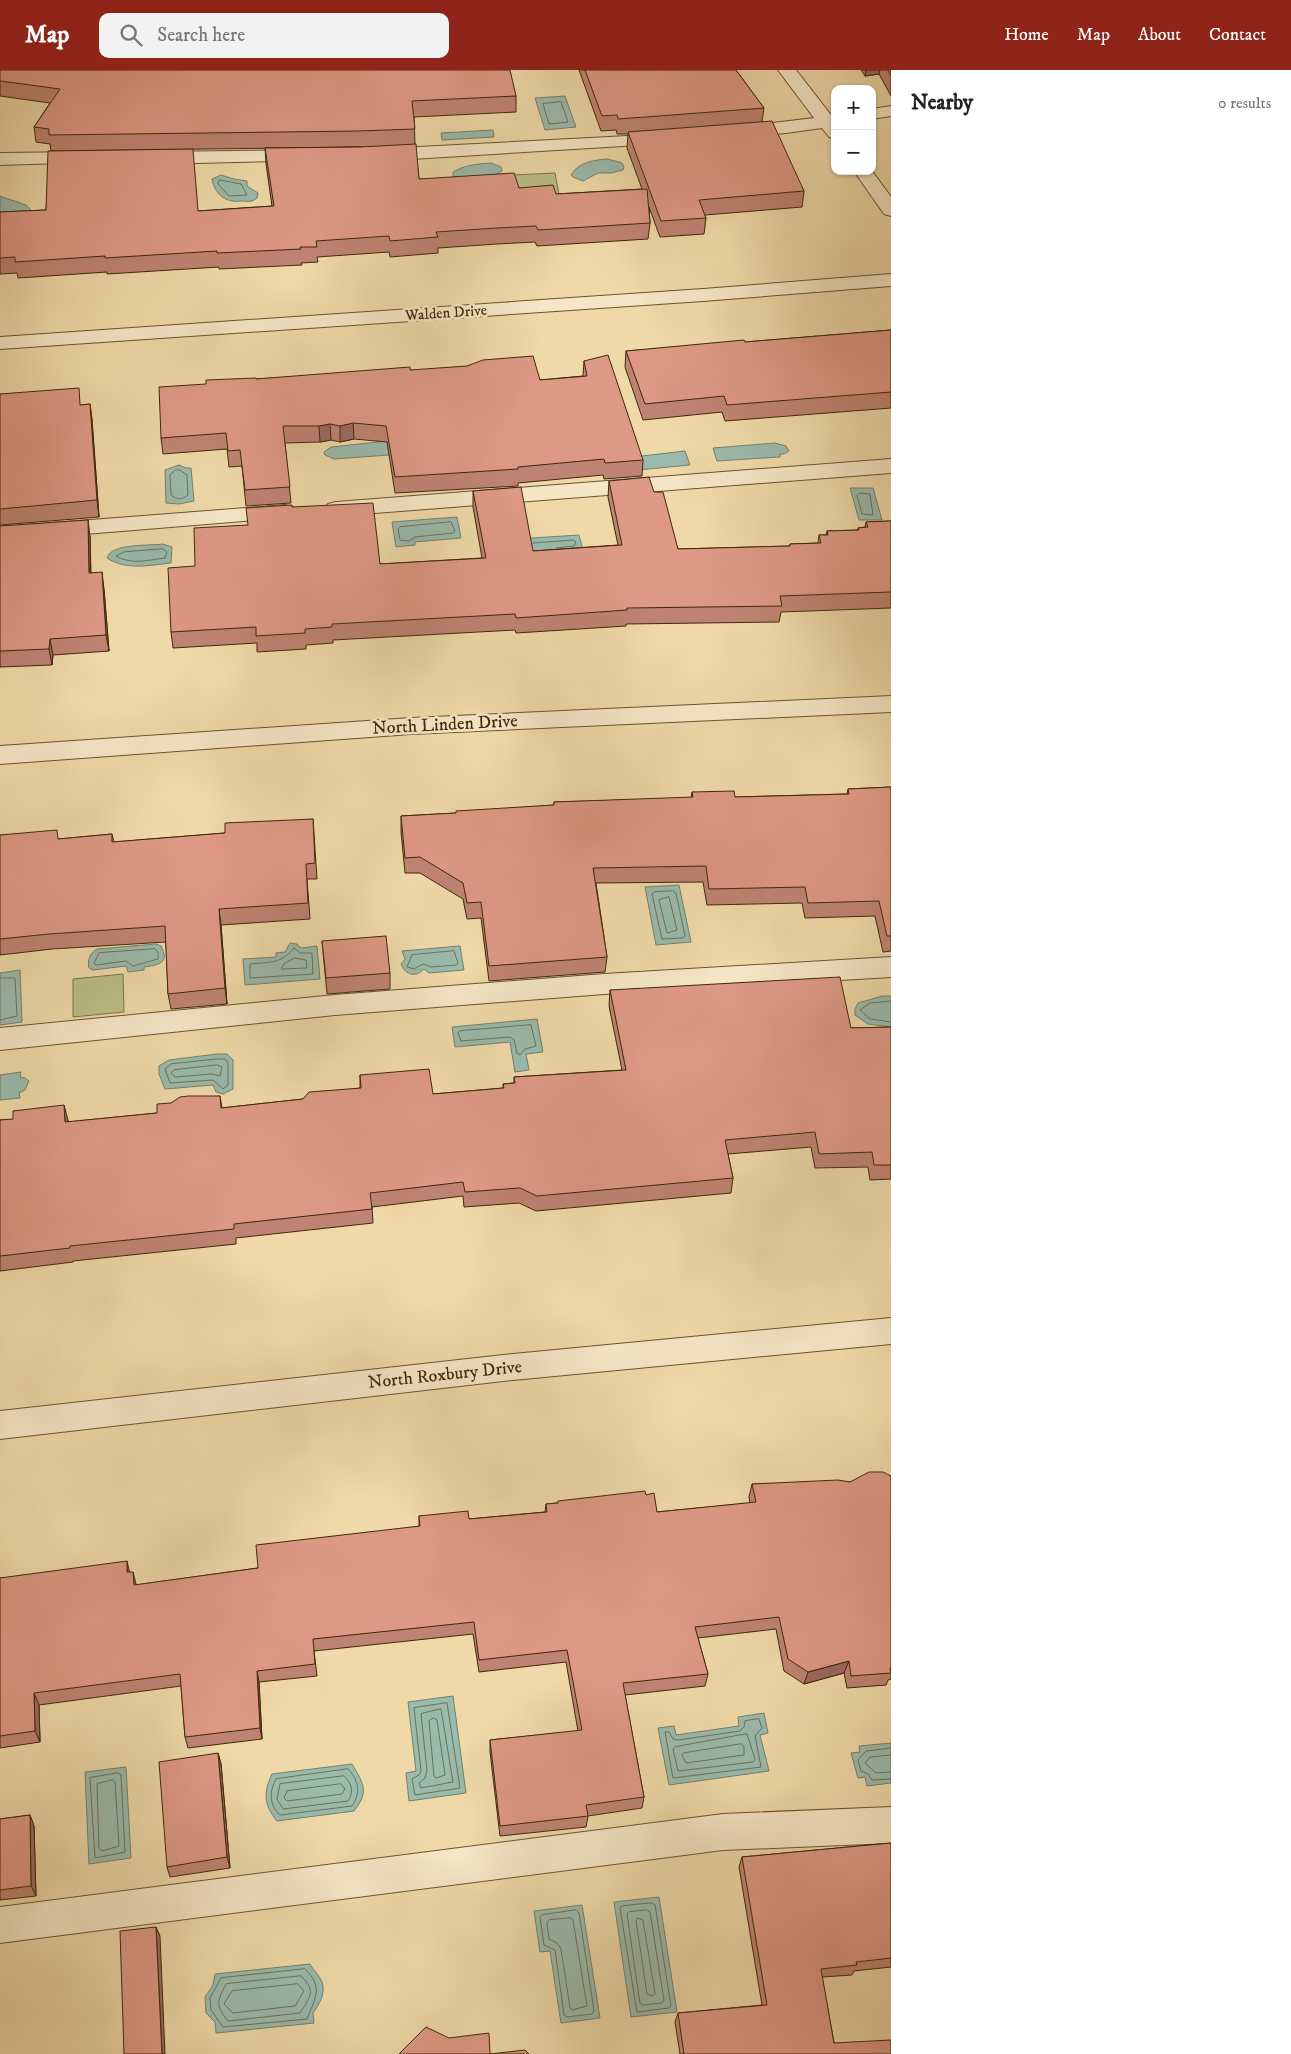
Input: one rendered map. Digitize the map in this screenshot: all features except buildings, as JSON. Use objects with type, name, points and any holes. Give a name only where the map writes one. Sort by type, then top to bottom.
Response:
[{"type":"street","points":[[787,70],[831,124]]},
{"type":"street","points":[[876,113],[891,111]]},
{"type":"street","points":[[717,134],[831,125]]},
{"type":"street","points":[[360,156],[688,137]]},
{"type":"street","points":[[140,158],[320,156]]},
{"type":"street","points":[[0,159],[100,158]]},
{"type":"street","points":[[866,175],[891,210]]},
{"type":"street","name":"Walden Drive","points":[[0,343],[703,295],[891,280]]},
{"type":"street","points":[[0,534],[891,466]]},
{"type":"street","name":"North Linden Drive","points":[[0,755],[411,726],[891,704]]},
{"type":"street","points":[[0,1039],[336,1005],[604,984],[891,966]]},
{"type":"street","name":"North Roxbury Drive","points":[[0,1424],[503,1368],[891,1331]]},
{"type":"street","points":[[0,1925],[723,1832],[891,1825]]},
{"type":"green space","points":[[555,173],[560,200],[520,203],[512,175]]},
{"type":"green space","points":[[123,974],[124,1012],[73,1017],[73,979]]},
{"type":"water","points":[[565,96],[576,127],[545,130],[535,98]]},
{"type":"water","points":[[493,130],[494,137],[442,140],[441,133]]},
{"type":"water","points":[[608,159],[622,163],[623,170],[611,173],[598,173],[583,181],[571,175],[582,164]]},
{"type":"water","points":[[491,163],[501,167],[502,171],[495,175],[453,179],[453,172],[462,168]]},
{"type":"water","points":[[221,175],[247,181],[247,186],[258,193],[257,198],[251,201],[231,201],[222,197],[213,185],[212,179]]},
{"type":"water","points":[[0,196],[26,205],[32,211],[0,226]]},
{"type":"water","points":[[387,441],[392,453],[389,455],[334,459],[325,455],[324,452],[331,447]]},
{"type":"water","points":[[775,443],[786,446],[789,451],[780,454],[780,457],[717,461],[713,448]]},
{"type":"water","points":[[685,451],[690,465],[638,470],[633,457]]},
{"type":"water","points":[[179,465],[191,468],[194,501],[179,504],[166,503],[165,470]]},
{"type":"water","points":[[850,488],[873,488],[882,520],[859,520]]},
{"type":"water","points":[[457,517],[461,538],[415,542],[415,545],[396,547],[392,522]]},
{"type":"water","points":[[579,535],[583,550],[521,558],[517,539]]},
{"type":"water","points":[[163,544],[172,547],[171,563],[131,566],[122,565],[107,558],[115,550],[131,546]]},
{"type":"water","points":[[679,885],[691,942],[656,945],[645,887]]},
{"type":"water","points":[[290,943],[297,944],[301,948],[317,946],[320,979],[245,985],[243,959],[276,957],[276,953],[285,952]]},
{"type":"water","points":[[156,944],[161,946],[164,960],[158,964],[144,967],[144,970],[128,972],[126,966],[93,970],[89,968],[88,962],[90,957],[97,949]]},
{"type":"water","points":[[460,946],[464,970],[429,973],[424,969],[418,974],[411,974],[405,971],[401,964],[405,959],[402,951]]},
{"type":"water","points":[[20,970],[22,1022],[0,1025],[0,973]]},
{"type":"water","points":[[882,996],[891,996],[891,1027],[868,1024],[855,1015],[858,1003]]},
{"type":"water","points":[[537,1019],[543,1052],[526,1054],[529,1070],[515,1072],[510,1042],[455,1047],[452,1027]]},
{"type":"water","points":[[227,1054],[233,1060],[233,1089],[223,1094],[216,1092],[213,1085],[165,1089],[159,1074],[159,1066],[169,1060]]},
{"type":"water","points":[[21,1072],[20,1077],[29,1081],[25,1090],[19,1093],[20,1098],[0,1100],[0,1075]]},
{"type":"water","points":[[453,1696],[466,1793],[409,1801],[406,1773],[416,1771],[408,1702]]},
{"type":"water","points":[[764,1713],[768,1733],[760,1735],[769,1771],[669,1785],[658,1728],[674,1726],[676,1735],[739,1726],[738,1717]]},
{"type":"water","points":[[891,1743],[891,1783],[867,1786],[865,1777],[858,1778],[851,1753],[860,1752],[859,1746]]},
{"type":"water","points":[[352,1764],[363,1787],[362,1798],[354,1811],[277,1821],[269,1810],[266,1793],[272,1774]]},
{"type":"water","points":[[126,1767],[131,1858],[89,1864],[85,1772]]},
{"type":"water","points":[[659,1897],[677,2012],[631,2017],[614,1902]]},
{"type":"water","points":[[582,1905],[600,2018],[561,2023],[550,1951],[540,1952],[534,1911]]},
{"type":"water","points":[[310,1964],[321,1979],[323,1986],[321,1999],[313,2013],[314,2023],[216,2033],[215,2022],[206,2013],[205,1997],[213,1985],[215,1974]]}]
